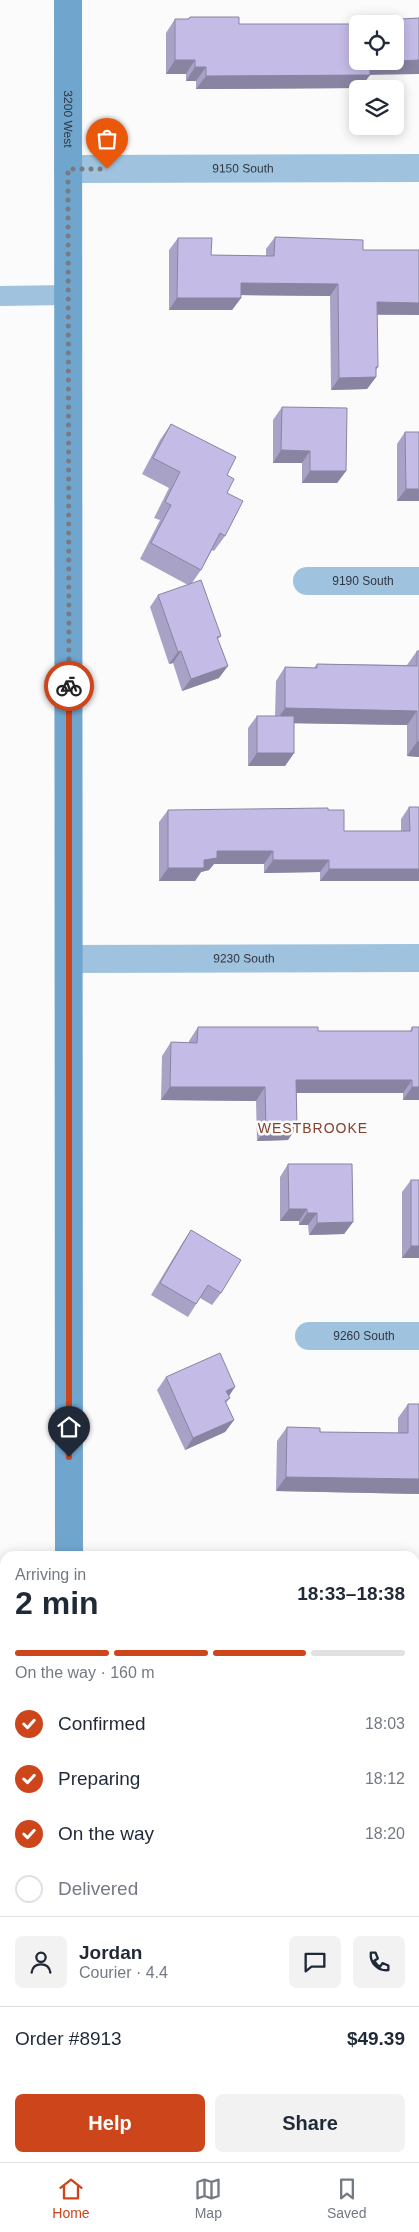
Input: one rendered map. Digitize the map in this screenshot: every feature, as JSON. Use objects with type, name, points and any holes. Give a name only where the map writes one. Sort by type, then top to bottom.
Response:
[{"type":"street","name":"3200 West","points":[[68,0],[69,1551]]},
{"type":"street","name":"9150 South","points":[[68,169],[419,168]]},
{"type":"street","name":"9190 South","points":[[307,581],[419,581]]},
{"type":"street","name":"9230 South","points":[[69,959],[419,958]]},
{"type":"street","name":"9260 South","points":[[309,1336],[419,1336]]},
{"type":"lane","points":[[0,296],[68,295]]},
{"type":"building","points":[[190,17],[239,17],[239,24],[349,24],[349,70],[370,70],[370,75],[206,76],[206,67],[195,67],[195,60],[175,60],[175,19],[189,19]]},
{"type":"building","points":[[419,18],[419,60],[404,61],[404,19]]},
{"type":"building","points":[[275,237],[363,240],[363,250],[419,250],[419,303],[377,302],[378,367],[376,367],[376,377],[339,378],[338,284],[241,283],[241,298],[177,298],[178,238],[212,238],[211,255],[274,256]]},
{"type":"building","points":[[282,407],[347,408],[346,471],[310,471],[310,451],[281,450]]},
{"type":"building","points":[[171,424],[236,457],[227,475],[234,479],[227,493],[243,501],[225,536],[220,533],[201,570],[151,543],[171,505],[165,502],[180,472],[153,458]]},
{"type":"building","points":[[405,432],[419,432],[419,489],[406,489]]},
{"type":"building","points":[[201,580],[221,636],[217,637],[228,666],[191,679],[181,651],[178,652],[158,595]]},
{"type":"building","points":[[417,651],[419,651],[419,742],[417,742],[417,711],[285,708],[285,667],[317,668],[317,664],[417,666]]},
{"type":"building","points":[[257,716],[294,716],[294,753],[257,753]]},
{"type":"building","points":[[409,807],[419,807],[419,869],[329,869],[329,860],[273,860],[273,851],[217,851],[217,858],[204,860],[204,868],[168,868],[168,810],[328,808],[328,810],[344,810],[344,831],[410,831]]},
{"type":"building","points":[[198,1027],[318,1027],[318,1031],[412,1031],[412,1027],[419,1027],[419,1087],[412,1087],[412,1080],[296,1080],[297,1126],[266,1128],[265,1087],[170,1087],[171,1042],[197,1043]]},
{"type":"building","points":[[288,1164],[352,1164],[353,1222],[317,1223],[317,1213],[307,1213],[307,1209],[289,1209]]},
{"type":"building","points":[[411,1180],[419,1180],[419,1246],[411,1246]]},
{"type":"building","points":[[191,1230],[241,1260],[221,1293],[208,1285],[196,1304],[160,1283]]},
{"type":"building","points":[[220,1353],[235,1387],[226,1391],[230,1398],[225,1401],[234,1420],[193,1438],[166,1377]]},
{"type":"building","points":[[408,1404],[419,1404],[419,1479],[286,1477],[287,1427],[320,1428],[320,1432],[408,1433]]},
{"type":"way so far","points":[[69,686],[68,169],[107,169]]},
{"type":"district","name":"WESTBROOKE","points":[[313,1128]]},
{"type":"route","points":[[69,686],[69,1457]]}]
